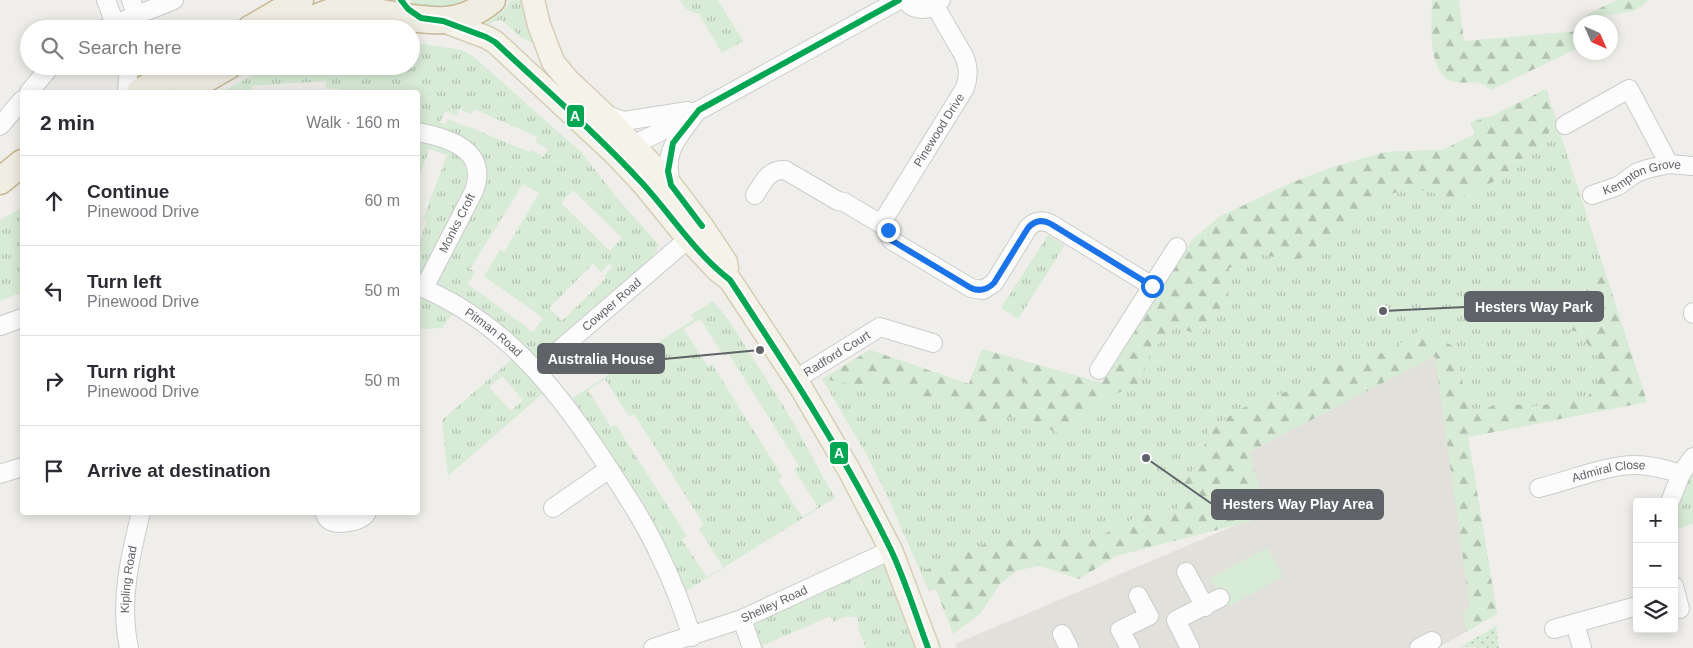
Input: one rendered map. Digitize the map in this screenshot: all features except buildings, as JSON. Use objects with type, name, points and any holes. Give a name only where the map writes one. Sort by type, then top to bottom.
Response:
[{"type":"highway","points":[[266,20],[300,0]]},
{"type":"highway","points":[[400,0],[408,9],[432,20]]},
{"type":"highway","points":[[310,20],[341,10],[359,10],[432,20],[464,17],[484,7],[492,0]]},
{"type":"highway","points":[[143,90],[169,75]]},
{"type":"highway","points":[[186,90],[212,75]]},
{"type":"highway","points":[[0,181],[20,165]]},
{"type":"highway","points":[[0,195],[20,186]]},
{"type":"main road","points":[[533,0],[539,25],[553,62],[568,80],[671,185],[726,262],[730,280]]},
{"type":"main road","points":[[432,20],[486,37],[495,42],[620,133],[645,186],[688,239],[717,270],[730,280],[796,380],[849,470],[891,550],[928,648]]},
{"type":"street","points":[[106,0],[110,20]]},
{"type":"street","points":[[136,15],[174,0]]},
{"type":"street","points":[[620,133],[699,110],[899,0]]},
{"type":"street","points":[[905,0],[914,7],[921,9],[938,3]]},
{"type":"street","name":"Pinewood Drive","points":[[881,224],[965,88],[968,80],[967,63],[938,3]]},
{"type":"street","points":[[31,90],[43,75]]},
{"type":"street","points":[[127,90],[128,75]]},
{"type":"street","points":[[1565,125],[1629,89],[1669,164]]},
{"type":"street","points":[[0,126],[20,102]]},
{"type":"street","points":[[620,133],[699,110]]},
{"type":"street","points":[[671,185],[668,171],[673,143],[699,110]]},
{"type":"street","name":"Monks Croft","points":[[420,132],[443,138],[463,147],[474,160],[478,177],[474,191],[421,287]]},
{"type":"street","name":"Kempton Grove","points":[[1592,194],[1618,186],[1647,169],[1669,164],[1693,166]]},
{"type":"street","points":[[755,195],[769,174],[778,170],[784,170],[881,224],[888,230],[891,240],[975,290],[983,290],[990,286],[1028,228],[1034,223],[1043,221],[1152,286]]},
{"type":"street","name":"Cowper Road","points":[[536,370],[688,239]]},
{"type":"street","points":[[1100,370],[1177,247]]},
{"type":"street","name":"Pitman Road","points":[[421,287],[458,306],[488,325],[536,370],[565,403],[627,496],[659,554],[678,596],[692,637]]},
{"type":"street","points":[[0,326],[20,319]]},
{"type":"street","name":"Radford Court","points":[[796,380],[880,327],[934,343]]},
{"type":"street","points":[[1672,498],[1681,474],[1693,457]]},
{"type":"street","name":"Admiral Close","points":[[1539,488],[1619,466],[1650,466],[1681,474]]},
{"type":"street","points":[[0,474],[20,468]]},
{"type":"street","points":[[553,508],[609,469]]},
{"type":"street","name":"Kipling Road","points":[[129,648],[126,622],[126,579],[140,515]]},
{"type":"street","points":[[326,515],[330,520],[335,522],[360,520],[366,515]]},
{"type":"street","name":"Shelley Road","points":[[653,648],[692,637],[742,619],[891,550]]},
{"type":"street","points":[[1186,572],[1204,607]]},
{"type":"street","points":[[1130,648],[1120,630],[1149,616],[1138,596]]},
{"type":"street","points":[[1190,648],[1176,620],[1220,598]]},
{"type":"street","points":[[1554,629],[1633,607]]},
{"type":"street","points":[[742,619],[752,648]]},
{"type":"street","points":[[1575,623],[1582,648]]},
{"type":"shaded area","points":[[1435,355],[1468,437],[1497,614],[1438,648],[957,648],[955,644],[1262,514],[1249,452]]},
{"type":"green space","points":[[410,0],[464,0],[444,7],[429,8],[422,7]]},
{"type":"green space","points":[[511,0],[526,0],[535,42],[530,42],[521,37],[501,20],[492,22],[487,27],[483,25],[503,11]]},
{"type":"green space","points":[[679,0],[718,0],[743,41],[722,53],[699,14],[686,9]]},
{"type":"green space","points":[[1432,0],[1459,0],[1464,41],[1573,32],[1573,50],[1491,90],[1479,83],[1454,82],[1445,77],[1439,69],[1435,58],[1432,34]]},
{"type":"green space","points":[[1617,0],[1648,0],[1637,9],[1629,12],[1601,15],[1588,14]]},
{"type":"green space","points":[[420,43],[462,50],[474,57],[582,153],[617,198],[659,245],[653,257],[536,370],[550,387],[448,476],[442,420],[519,353],[458,306],[442,328],[420,329],[420,305],[424,289],[420,287],[420,240],[427,220],[423,219],[447,155],[429,149],[420,175],[420,90],[326,89],[326,81],[252,86],[252,90],[226,90],[253,75],[420,75]],"holes":[[[459,109],[472,114],[474,109],[538,137],[535,142],[548,149],[543,157],[531,150],[529,152],[448,119],[445,125],[440,122],[445,111],[457,116]],[[523,184],[539,193],[504,252],[500,250],[484,276],[543,318],[533,332],[468,284],[475,272],[470,269]],[[573,190],[622,238],[610,251],[561,203]],[[593,264],[601,272],[609,264],[612,267],[604,276],[606,278],[562,321],[549,308]],[[502,376],[523,400],[511,411],[489,387]]]},
{"type":"green space","points":[[1546,89],[1647,402],[1468,437],[1435,355],[1249,452],[1267,517],[929,591],[869,459],[822,379],[870,350],[969,384],[982,349],[1102,383],[1193,239],[1221,216],[1291,183],[1330,168],[1385,152],[1442,150],[1475,134],[1470,123],[1479,118],[1490,117]]},
{"type":"green space","points":[[1546,89],[1557,122],[1529,157],[1493,182],[1456,199],[1413,188],[1383,196],[1353,220],[1331,249],[1294,260],[1262,255],[1229,268],[1228,305],[1200,335],[1175,327],[1151,352],[1140,383],[1098,402],[1059,434],[1021,414],[978,426],[951,398],[918,398],[892,384],[863,386],[822,379],[870,350],[969,384],[982,349],[1102,383],[1193,239],[1221,216],[1291,183],[1330,168],[1385,152],[1442,150],[1475,134],[1470,123],[1490,117]],"holes":[[[992,365],[1006,367],[1035,391],[1023,396],[1000,380]]]},
{"type":"green space","points":[[20,209],[20,293],[0,301],[0,220]]},
{"type":"green space","points":[[1048,235],[1065,245],[1018,319],[1001,308]]},
{"type":"green space","points":[[1606,275],[1647,402],[1468,437],[1497,614],[1466,632],[1463,612],[1470,608],[1435,356],[1249,452],[1267,517],[1116,556],[1079,579],[1029,562],[1000,584],[980,614],[953,634],[936,589],[929,591],[921,572],[983,545],[1040,533],[1095,539],[1140,515],[1177,513],[1181,486],[1201,460],[1208,431],[1240,409],[1296,388],[1332,367],[1389,351],[1423,328],[1454,347],[1471,417],[1501,401],[1529,407],[1587,398],[1607,369],[1578,332],[1545,324],[1548,297]]},
{"type":"green space","points":[[713,301],[728,319],[789,415],[835,498],[678,596],[565,403],[694,319],[691,315]],"holes":[[[700,319],[724,356],[729,354],[799,466],[794,469],[818,507],[802,517],[778,480],[782,476],[712,364],[708,367],[684,329]],[[605,379],[629,417],[634,414],[704,525],[699,529],[723,567],[707,577],[682,540],[687,536],[616,425],[611,427],[588,390]]]},
{"type":"green space","points":[[1693,457],[1693,523],[1678,529],[1678,498],[1676,498]]},
{"type":"green space","points":[[1267,548],[1283,577],[1227,607],[1211,578]]},
{"type":"green space","points":[[891,550],[928,648],[866,648],[858,628],[858,618],[846,617],[834,622],[831,616],[763,645],[764,648],[746,648],[742,619]]},
{"type":"green space","points":[[1496,626],[1499,648],[1460,647]]},
{"type":"transit line","name":"A","points":[[401,0],[408,9],[421,18],[443,21],[495,42],[625,165],[654,196],[695,246],[730,280],[773,345],[854,479],[901,572],[928,648]]},
{"type":"transit line","name":"A","points":[[702,226],[671,185],[668,171],[673,143],[699,110],[899,0]]},
{"type":"place","name":"Hesters Way Park","points":[[1383,311]]},
{"type":"place","name":"Australia House","points":[[760,350]]},
{"type":"place","name":"Hesters Way Play Area","points":[[1146,458]]},
{"type":"route","points":[[888,230],[891,240],[971,288],[983,290],[994,283],[1028,228],[1034,223],[1043,221],[1051,224],[1152,286]]}]
